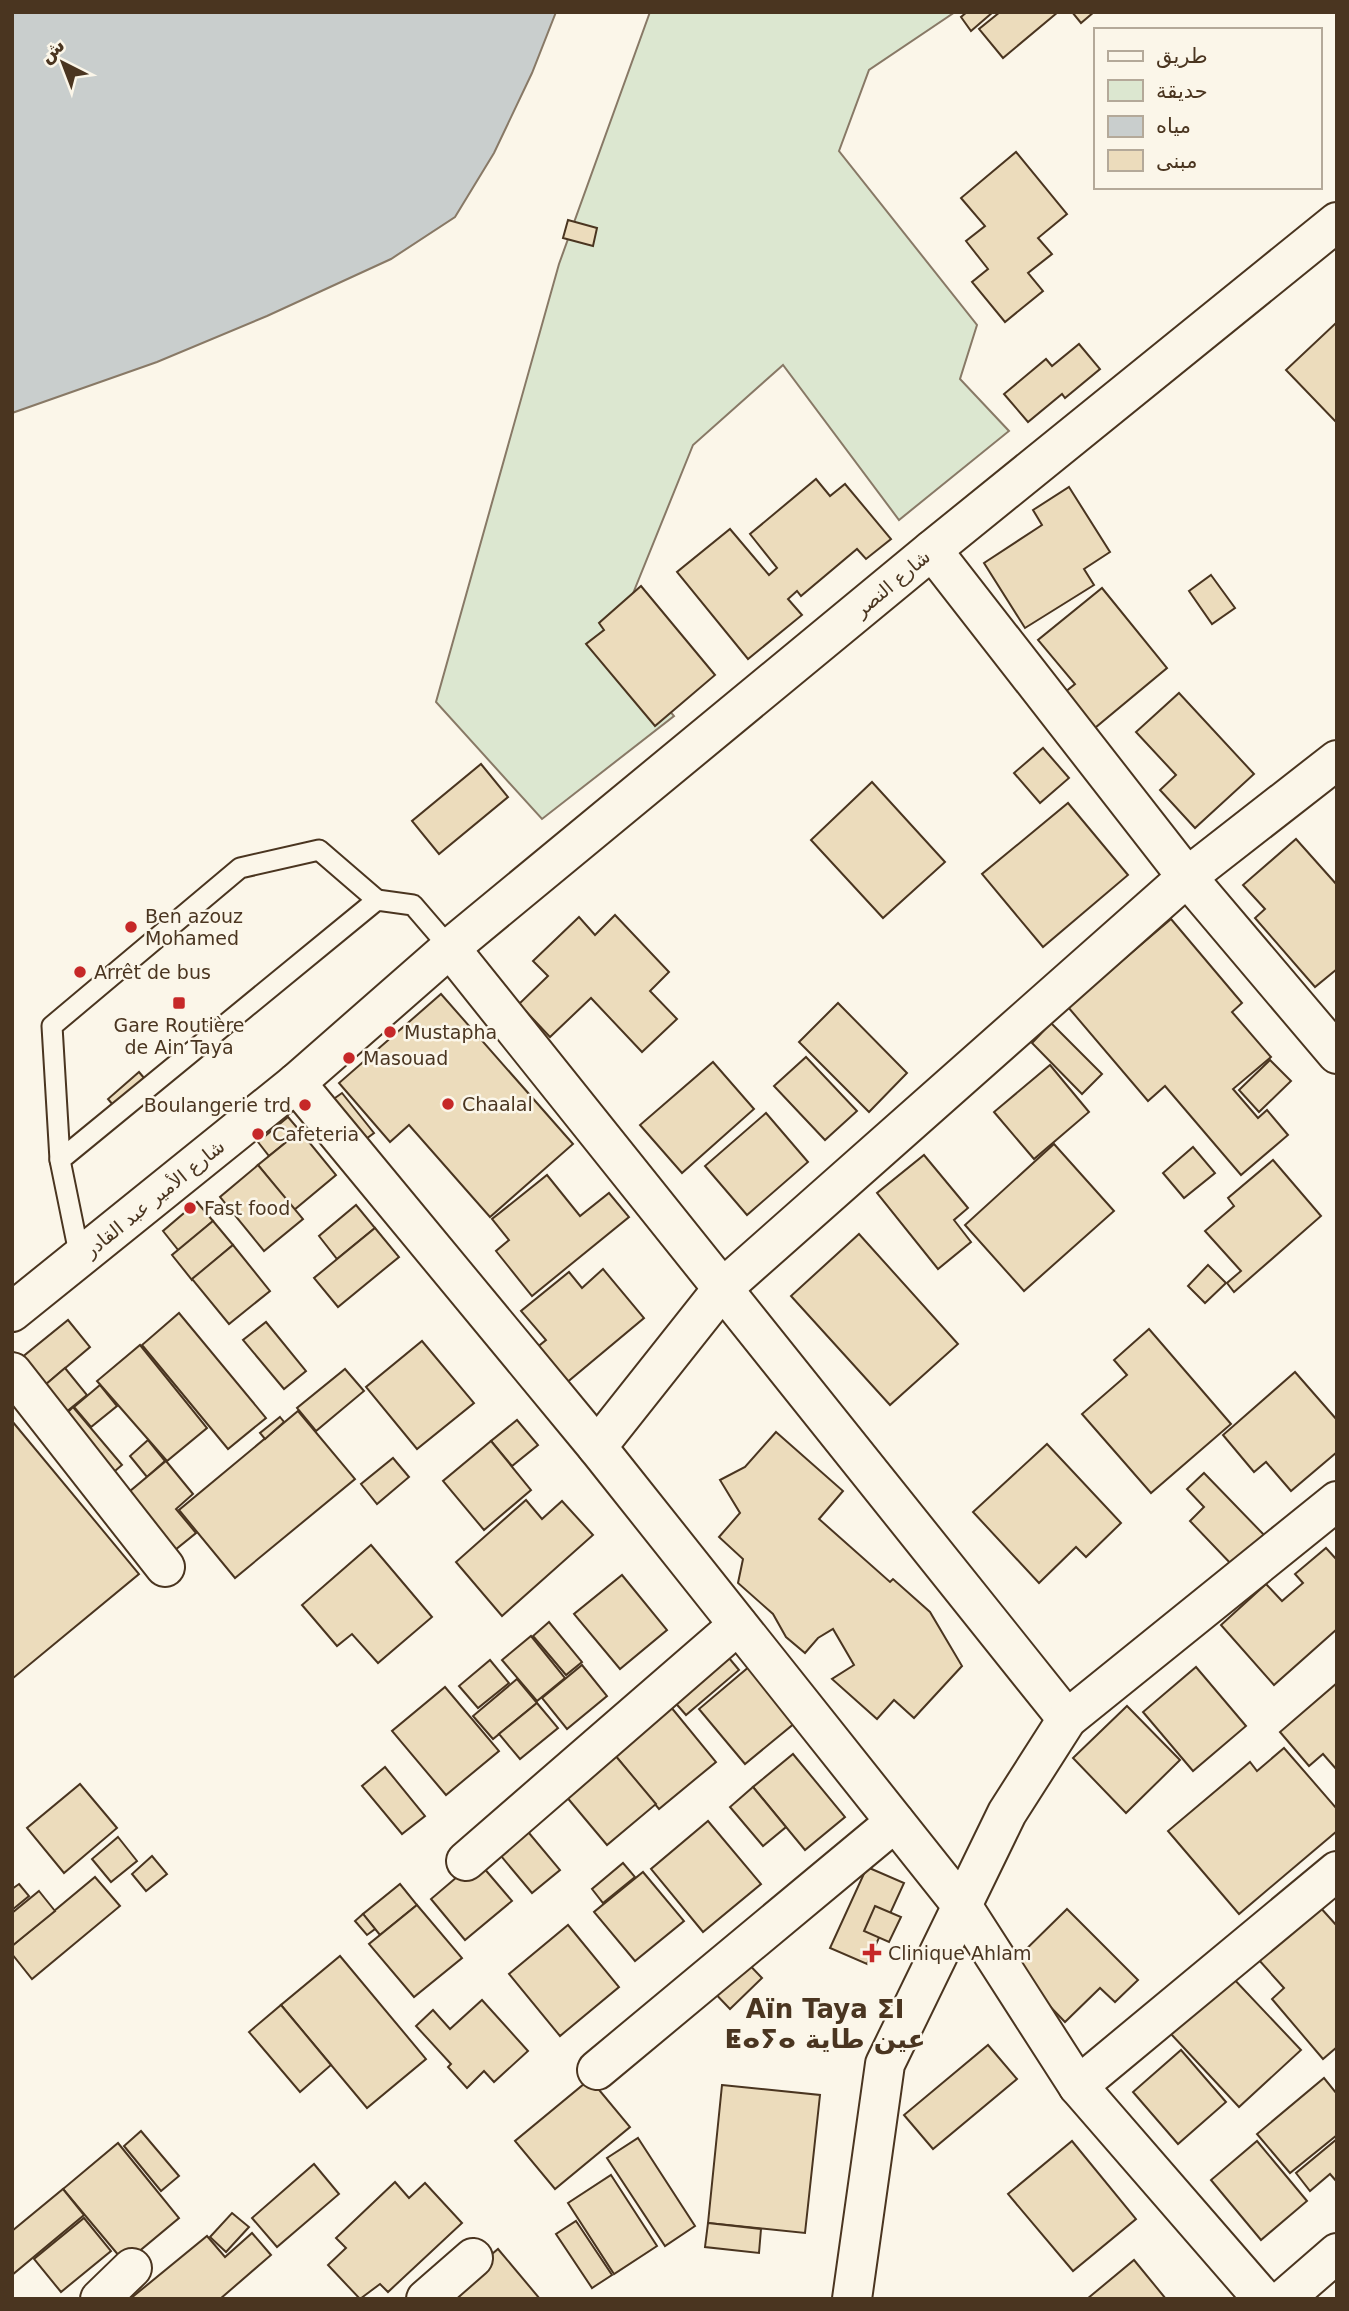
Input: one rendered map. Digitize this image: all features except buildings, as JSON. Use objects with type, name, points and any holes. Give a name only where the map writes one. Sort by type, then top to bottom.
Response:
[{"type":"street","name":"شارع النصر","points":[[296,1083],[450,948],[932,550],[1337,222]]},
{"type":"street","points":[[932,550],[1187,877],[1337,1054]]},
{"type":"street","points":[[597,1447],[723,1288],[1187,877],[1337,760]]},
{"type":"street","points":[[450,948],[1067,1719]]},
{"type":"street","points":[[296,1083],[597,1447],[964,1907],[1078,2086],[1264,2299]]},
{"type":"street","name":"شارع الأمير عبد القادر","points":[[12,1312],[296,1083]]},
{"type":"street","points":[[12,1372],[165,1567]]},
{"type":"street","points":[[852,2299],[885,2064],[964,1907],[1007,1813],[1067,1719],[1337,1501]]},
{"type":"street","points":[[466,1861],[738,1625]]},
{"type":"street","points":[[597,2070],[895,1822]]},
{"type":"street","points":[[1078,2086],[1337,1871]]},
{"type":"street","points":[[1284,2299],[1337,2253]]},
{"type":"street","points":[[426,2299],[473,2258]]},
{"type":"street","points":[[100,2299],[132,2268]]},
{"type":"lane","points":[[80,1258],[60,1160],[52,1026],[240,868],[319,850],[376,900],[413,905],[450,948]]},
{"type":"lane","points":[[60,1160],[376,900]]},
{"type":"green space","points":[[650,12],[955,12],[869,70],[839,151],[977,325],[960,379],[1009,431],[899,520],[783,365],[693,445],[613,643],[674,716],[542,819],[436,702],[559,264]]},
{"type":"water","points":[[12,12],[556,12],[532,73],[494,153],[455,217],[391,259],[267,316],[157,362],[12,413]]},
{"type":"place","name":"Ben azouz Mohamed","points":[[131,927]]},
{"type":"place","name":"Arrêt de bus","points":[[80,972]]},
{"type":"place","name":"Gare Routière de Ain Taya","points":[[179,1003]]},
{"type":"place","name":"Mustapha","points":[[390,1032]]},
{"type":"place","name":"Masouad","points":[[349,1058]]},
{"type":"place","name":"Chaalal","points":[[448,1104]]},
{"type":"place","name":"Boulangerie trd","points":[[305,1105]]},
{"type":"place","name":"Cafeteria","points":[[258,1134]]},
{"type":"place","name":"Fast food","points":[[190,1208]]},
{"type":"place","name":"Clinique Ahlam","points":[[872,1953]]},
{"type":"district","name":"Aïn Taya ⵉⵏ ⵟⴰⵢⴰ عين طاية","points":[[825,2024]]}]
